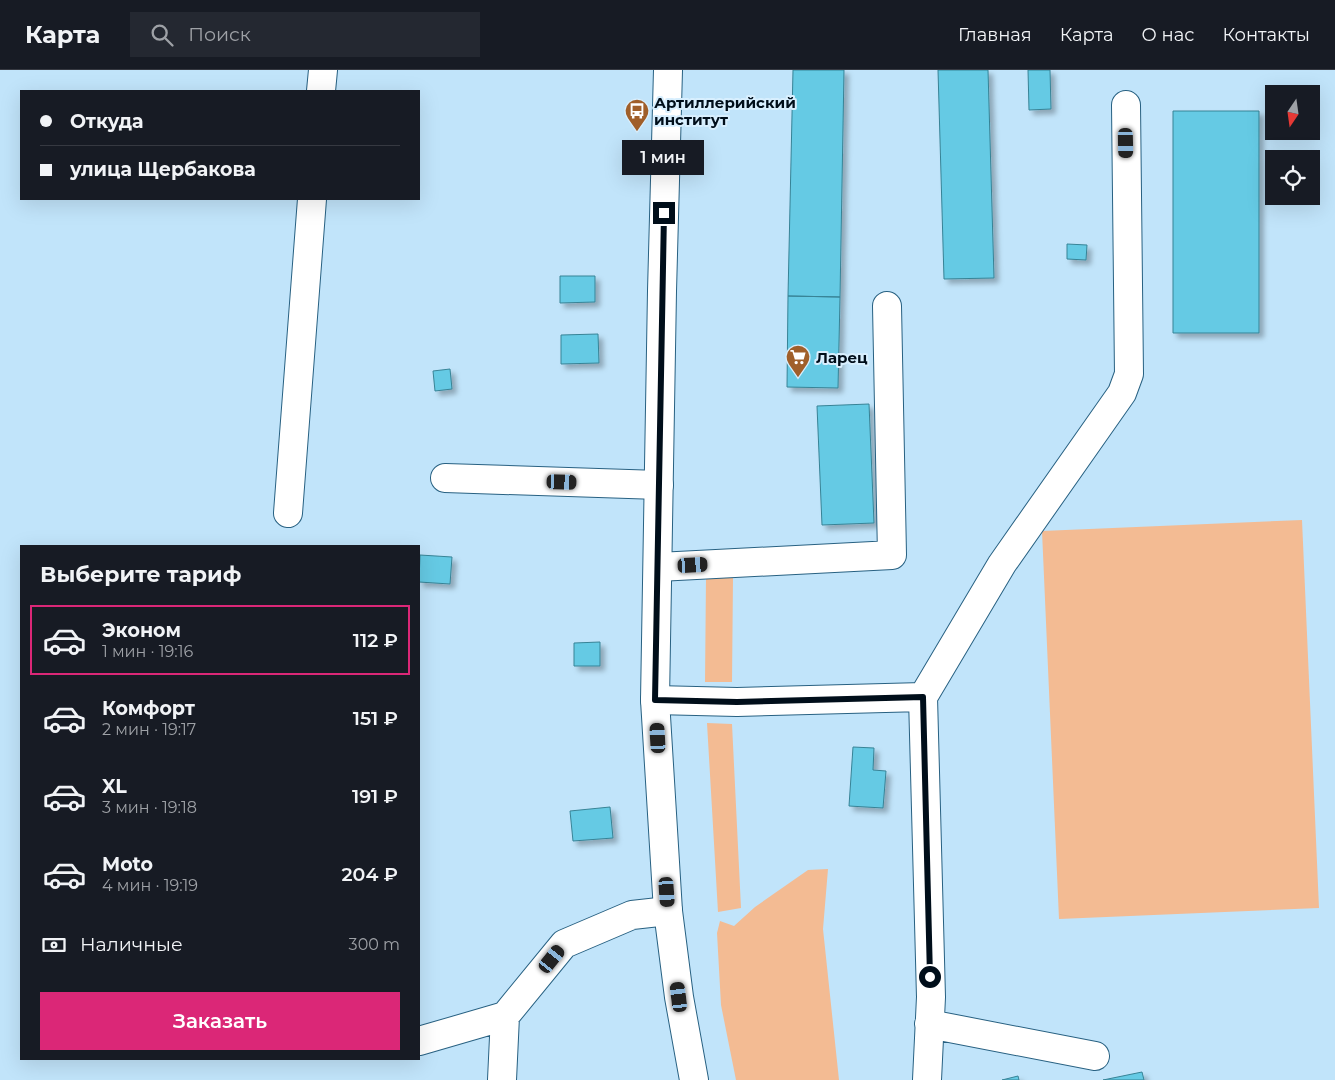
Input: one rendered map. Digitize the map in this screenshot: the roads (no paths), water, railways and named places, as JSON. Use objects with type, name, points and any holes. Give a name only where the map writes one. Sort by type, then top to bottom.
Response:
[{"type":"main road","points":[[321,90],[322,70]]},
{"type":"main road","points":[[668,70],[655,700],[668,911],[679,997],[694,1080]]},
{"type":"main road","points":[[927,1080],[931,997],[923,697],[1002,564],[1122,393],[1129,374],[1126,105]]},
{"type":"main road","points":[[288,513],[312,200]]},
{"type":"main road","points":[[658,567],[892,556],[886,306]]},
{"type":"main road","points":[[445,478],[659,485]]},
{"type":"main road","points":[[655,700],[737,702],[923,697]]},
{"type":"main road","points":[[420,1041],[505,1016],[564,944],[632,915],[668,911]]},
{"type":"main road","points":[[502,1080],[505,1016]]},
{"type":"main road","points":[[929,1024],[1095,1056]]},
{"type":"place","name":"Артиллерийский институт","points":[[637,132]]},
{"type":"place","name":"Ларец","points":[[798,378]]}]
